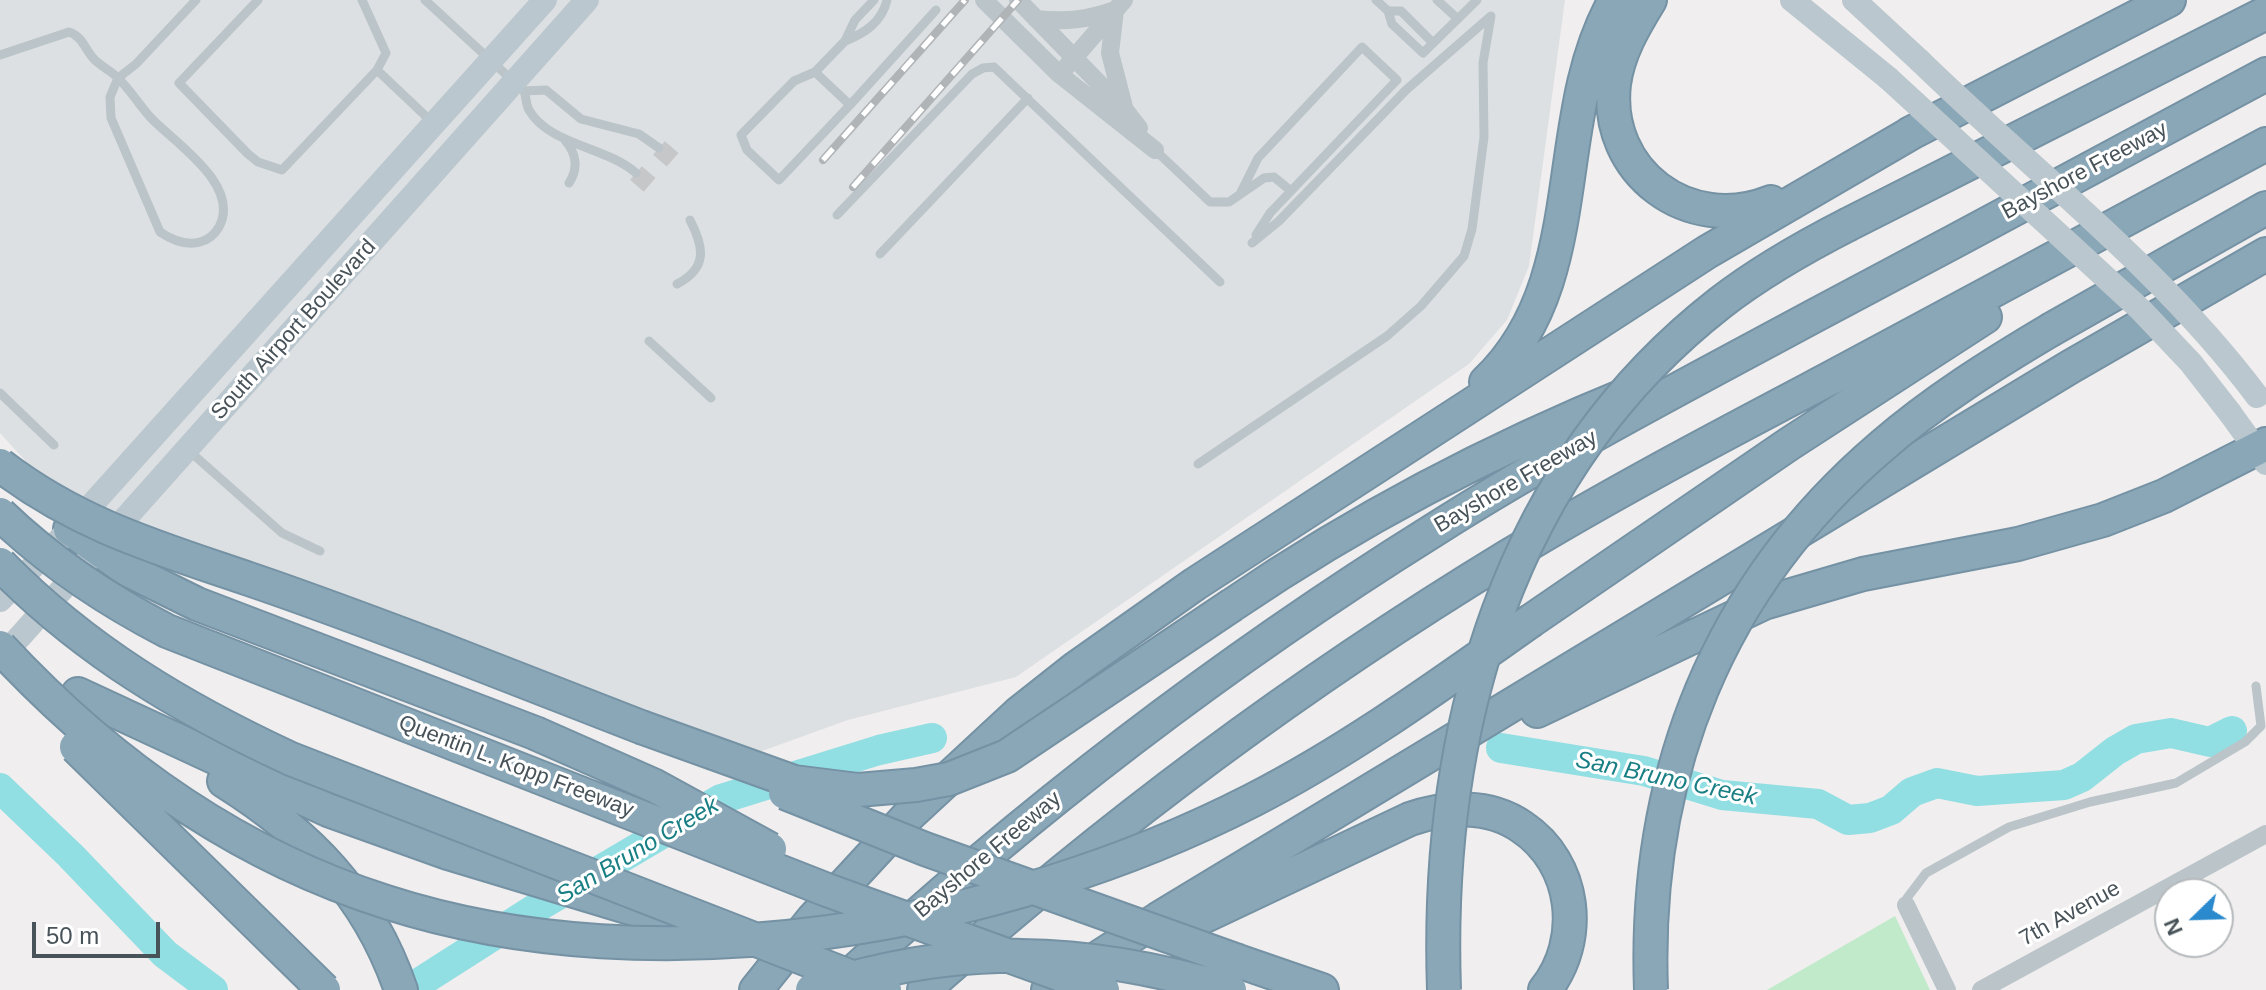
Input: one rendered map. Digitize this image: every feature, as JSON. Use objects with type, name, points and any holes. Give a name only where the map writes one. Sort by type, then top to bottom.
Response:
[{"type":"highway","points":[[1375,466],[1481,387],[1506,359],[1534,317],[1545,292],[1561,232],[1583,81],[1595,43],[1615,0]]},
{"type":"highway","points":[[1650,0],[1628,37],[1614,85],[1614,115],[1621,142],[1634,165],[1652,184],[1690,206],[1715,212],[1755,208],[1781,198],[2169,0]]},
{"type":"highway","points":[[2085,104],[2266,0]]},
{"type":"highway","points":[[1444,990],[1444,885],[1456,773],[1490,631],[1533,528],[1590,437],[1622,396],[1665,350],[1710,311],[1782,260],[2266,13]]},
{"type":"highway","name":"Bayshore Freeway","points":[[834,990],[945,889],[1153,722],[1265,641],[1479,502],[1630,415],[2266,74]]},
{"type":"highway","points":[[756,990],[813,919],[870,856],[966,760],[1019,713],[1134,625],[1707,252],[1913,132]]},
{"type":"highway","points":[[924,990],[1039,890],[1187,774],[1301,691],[1442,598],[1629,486],[2266,144]]},
{"type":"highway","points":[[2,653],[90,736],[157,788],[240,839],[331,882],[383,902],[485,928],[609,940],[707,941],[796,935],[886,923],[1017,892],[1140,850],[1251,801],[1341,751],[1789,444],[2185,188]]},
{"type":"highway","points":[[1651,990],[1649,942],[1652,883],[1673,768],[1709,671],[1736,619],[1801,526],[1882,445],[1985,369],[2266,208]]},
{"type":"highway","points":[[1048,990],[1158,919],[2002,408],[2266,254]]},
{"type":"highway","points":[[0,465],[50,500],[94,524],[331,607],[641,727],[794,782],[858,790],[949,779],[1007,756],[1328,542],[1425,488],[1598,406],[1797,325]]},
{"type":"highway","points":[[1448,745],[1521,719],[1764,603],[1863,574],[2018,544],[2103,520],[2263,452]]},
{"type":"highway","name":"Quentin L. Kopp Freeway","points":[[0,514],[27,540],[80,580],[128,611],[167,631],[858,902],[1103,990]]},
{"type":"highway","points":[[70,529],[139,576],[197,604],[535,733],[655,786],[829,880],[858,902]]},
{"type":"highway","points":[[0,564],[31,595],[92,645],[161,692],[237,734],[291,759],[885,990]]},
{"type":"highway","points":[[2,653],[220,778],[281,820],[334,870],[375,929],[401,990]]},
{"type":"highway","points":[[2,653],[50,718],[86,756],[324,990]]},
{"type":"highway","points":[[78,694],[299,797],[448,853],[619,904],[876,990]]},
{"type":"highway","points":[[641,727],[858,823],[999,877],[1234,975]]},
{"type":"highway","points":[[1067,990],[1179,929],[1388,828],[1432,811],[1454,809],[1499,815],[1520,825],[1551,854],[1562,874],[1571,917],[1569,941],[1561,963],[1545,990]]},
{"type":"highway","points":[[812,990],[898,966],[1014,955],[1072,957],[1234,975],[1322,990]]},
{"type":"street","name":"South Airport Boulevard","points":[[0,600],[70,529],[545,0]]},
{"type":"street","name":"South Airport Boulevard","points":[[2,653],[519,86],[587,0]]},
{"type":"street","points":[[984,0],[1059,74],[1155,150]]},
{"type":"street","points":[[1018,0],[1125,110],[1155,150]]},
{"type":"street","points":[[1792,0],[1888,78],[2148,317],[2191,363],[2263,452]]},
{"type":"street","points":[[1854,0],[2164,290],[2215,343],[2261,403]]},
{"type":"street","points":[[1059,74],[1120,5]]},
{"type":"street","points":[[1036,19],[1066,22],[1090,19],[1120,5]]},
{"type":"street","points":[[1120,5],[1110,53],[1125,110]]},
{"type":"street","name":"7th Avenue","points":[[1981,990],[2266,834]]},
{"type":"street","points":[[1906,905],[1947,990]]},
{"type":"lane","points":[[0,55],[69,32],[77,35],[95,60],[118,78],[153,120],[191,152],[218,188],[223,203],[222,221],[214,234],[199,243],[174,242],[160,232],[111,118],[110,97],[118,78],[136,64],[196,0]]},
{"type":"lane","points":[[258,0],[179,83],[258,162],[282,170],[377,70],[386,53],[362,0]]},
{"type":"lane","points":[[425,0],[519,86],[529,110],[571,147],[575,159],[574,173],[569,183]]},
{"type":"lane","points":[[874,0],[855,20],[845,41],[815,72],[794,81],[741,135],[747,150],[779,180],[936,10]]},
{"type":"lane","points":[[845,41],[864,33],[884,12],[887,0]]},
{"type":"lane","points":[[1376,0],[1388,11],[1392,24],[1423,53],[1477,0]]},
{"type":"lane","points":[[1437,0],[1458,19]]},
{"type":"lane","points":[[1388,11],[1401,11],[1433,43]]},
{"type":"lane","points":[[1198,464],[1387,336],[1421,306],[1464,256],[1472,229],[1484,137],[1483,63],[1491,16],[1406,90],[1279,221],[1252,243],[1270,213],[1397,80],[1362,47],[1258,158],[1241,192]]},
{"type":"lane","points":[[837,215],[972,74],[994,67],[1220,282]]},
{"type":"lane","points":[[377,70],[434,124]]},
{"type":"lane","points":[[815,72],[850,105]]},
{"type":"lane","points":[[519,86],[546,90],[581,119],[639,134],[659,148]]},
{"type":"lane","points":[[880,254],[1028,98]]},
{"type":"lane","points":[[562,138],[615,158],[636,173]]},
{"type":"lane","points":[[1155,150],[1210,202],[1229,202],[1264,178],[1274,177],[1291,191]]},
{"type":"lane","points":[[677,284],[692,276],[702,255],[699,237],[690,220]]},
{"type":"lane","points":[[649,341],[711,398]]},
{"type":"lane","points":[[0,393],[54,445]]},
{"type":"lane","points":[[187,449],[282,533],[320,551]]},
{"type":"lane","points":[[1906,905],[1907,898],[1926,873],[2009,827],[2090,802],[2176,783],[2207,767],[2245,742],[2261,726],[2256,686]]},
{"type":"shaded area","points":[[0,0],[1565,0],[1529,266],[1507,320],[1469,364],[1016,677],[848,720],[751,755],[193,542],[96,513],[31,467],[0,433]]},
{"type":"green space","points":[[1895,916],[1930,990],[1767,990]]},
{"type":"waterway","name":"San Bruno Creek","points":[[1501,748],[1644,771],[1722,795],[1818,804],[1848,820],[1870,818],[1891,810],[1912,792],[1937,783],[1977,791],[2064,785],[2082,777],[2136,739],[2171,733],[2210,742],[2232,731]]},
{"type":"waterway","name":"San Bruno Creek","points":[[408,990],[541,905],[721,799],[879,750],[932,738]]},
{"type":"waterway","name":"San Bruno Creek","points":[[0,788],[70,855],[165,954],[213,990]]},
{"type":"tunnel","points":[[659,148],[674,161]]},
{"type":"tunnel","points":[[636,173],[652,187]]},
{"type":"railway","points":[[823,160],[965,0]]},
{"type":"railway","points":[[853,187],[1018,0]]}]
